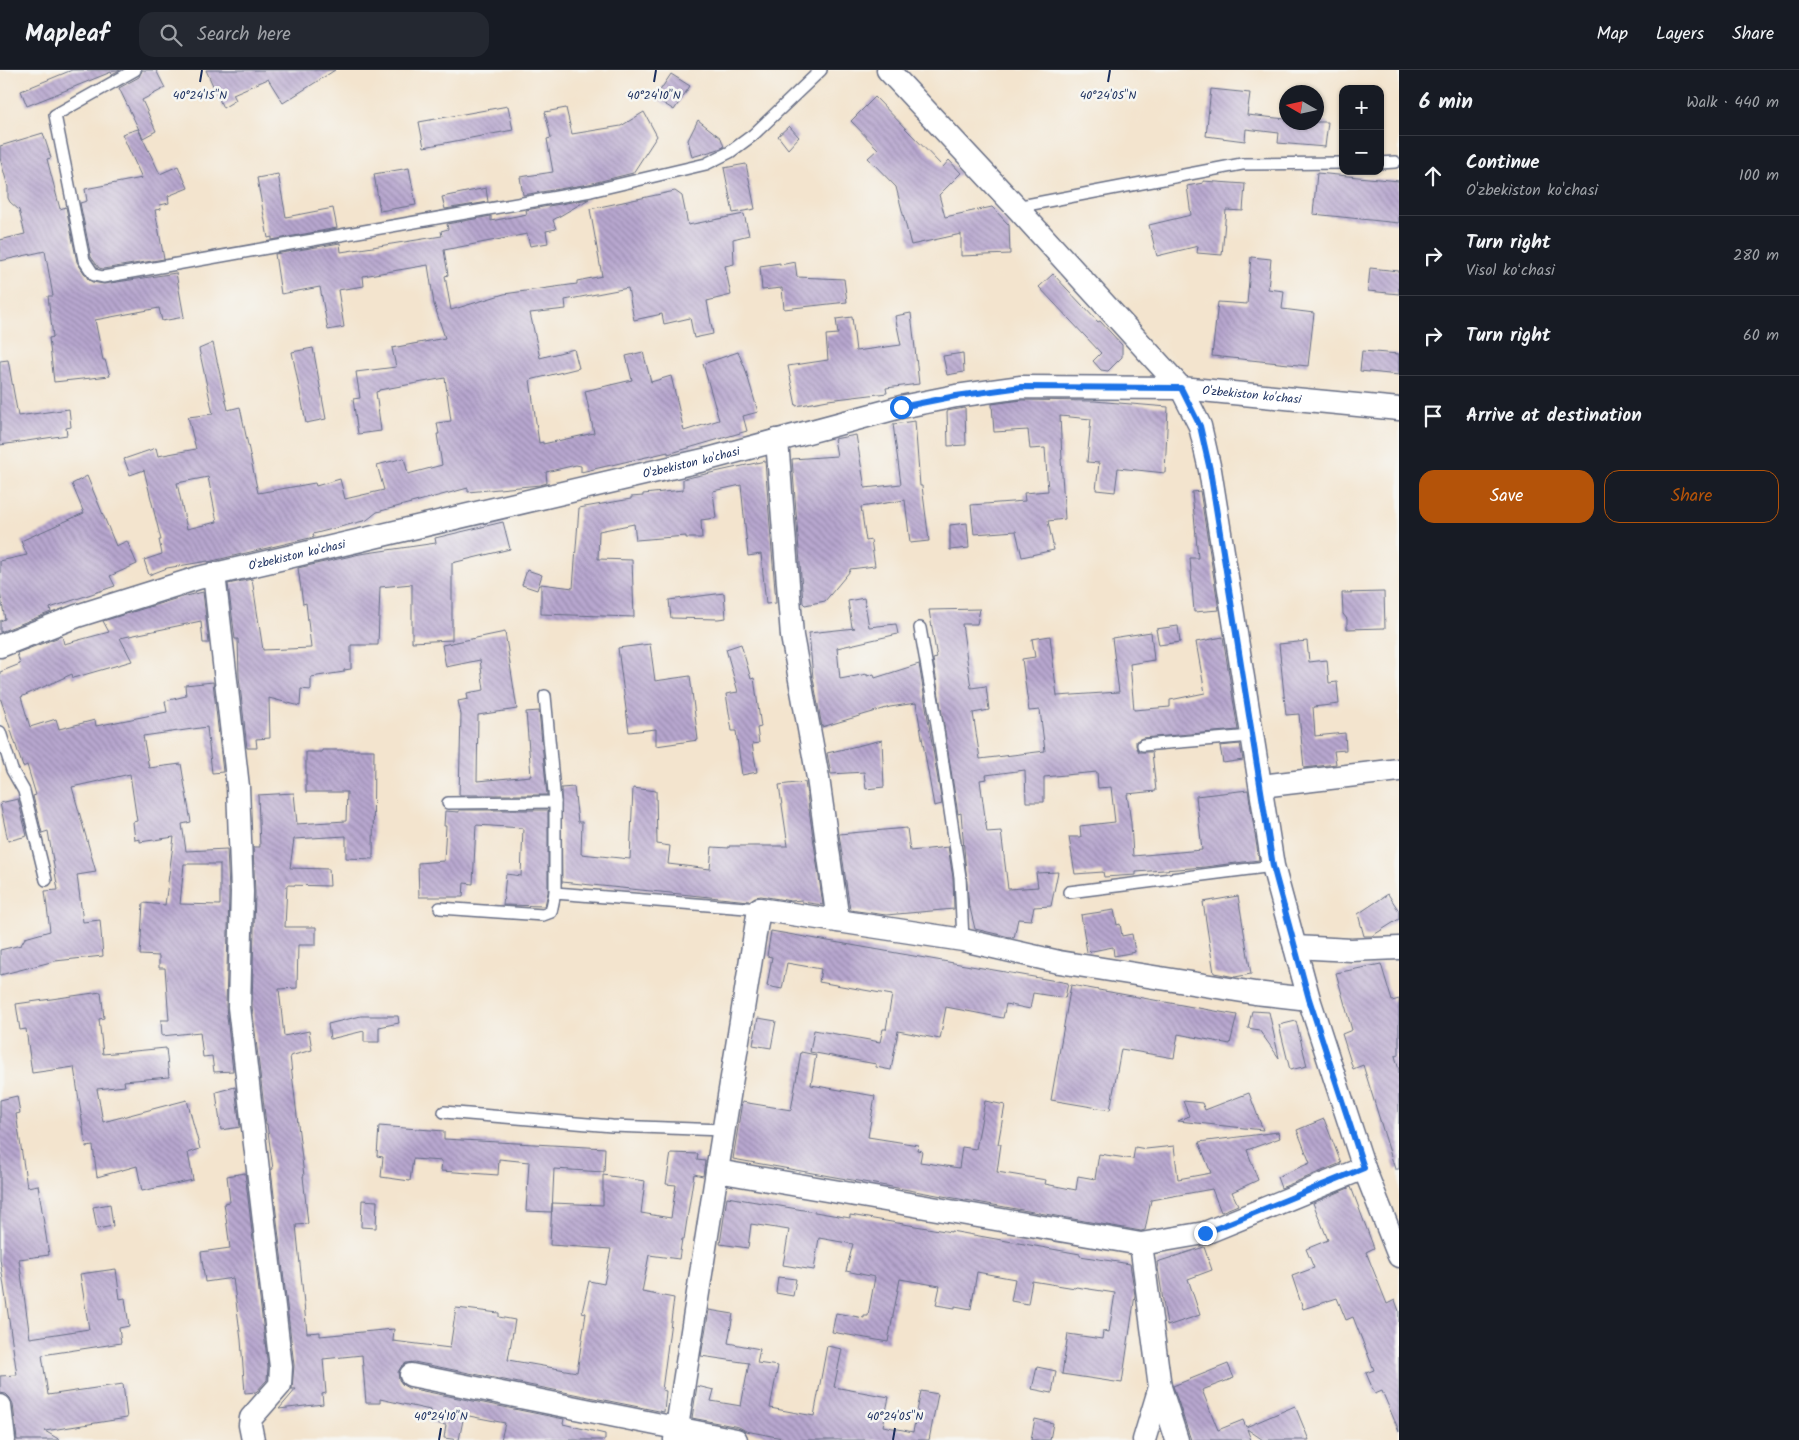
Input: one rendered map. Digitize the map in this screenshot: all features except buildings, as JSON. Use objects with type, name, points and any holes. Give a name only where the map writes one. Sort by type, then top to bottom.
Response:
[{"type":"street","points":[[888,70],[1016,206],[1181,388],[1200,426],[1210,470],[1273,866],[1309,999],[1364,1168],[1399,1256]]},
{"type":"street","name":"O'zbekiston ko'chasi","points":[[0,646],[77,616],[214,574],[708,459],[901,407],[956,396],[1021,387],[1181,388],[1399,409]]},
{"type":"street","points":[[777,440],[792,636],[818,778],[838,921]]},
{"type":"street","points":[[214,574],[238,787],[242,892],[239,1007],[281,1367],[280,1384],[251,1418],[250,1425],[253,1440]]},
{"type":"street","points":[[1260,786],[1399,770]]},
{"type":"street","points":[[676,1434],[759,909],[963,940],[1059,962],[1256,993],[1309,999]]},
{"type":"street","points":[[1296,947],[1351,950],[1399,948]]},
{"type":"street","points":[[717,1170],[1141,1244],[1205,1233],[1364,1168]]},
{"type":"street","points":[[1141,1244],[1160,1387],[1177,1440]]},
{"type":"street","points":[[411,1375],[676,1434],[736,1440]]},
{"type":"street","points":[[1144,1440],[1160,1387]]},
{"type":"street","points":[[0,1406],[4,1440]]},
{"type":"lane","points":[[135,70],[55,115],[84,260],[94,275],[103,277],[592,191],[706,164],[730,152],[753,135],[821,70]]},
{"type":"lane","points":[[1384,163],[1395,162]]},
{"type":"lane","points":[[1016,206],[1242,164],[1339,163]]},
{"type":"lane","points":[[920,628],[938,724],[960,877],[963,940]]},
{"type":"lane","points":[[440,908],[543,915],[551,912],[555,893],[555,802],[545,696]]},
{"type":"lane","points":[[0,732],[12,770],[24,791],[46,880]]},
{"type":"lane","points":[[1143,745],[1252,736]]},
{"type":"lane","points":[[448,803],[555,802]]},
{"type":"lane","points":[[1069,892],[1273,866]]},
{"type":"lane","points":[[555,893],[759,909]]},
{"type":"lane","points":[[444,1112],[612,1126],[723,1130]]},
{"type":"route","points":[[901,407],[956,396],[1021,387],[1181,388],[1200,426],[1210,470],[1273,866],[1309,999],[1364,1168],[1205,1233]]}]
